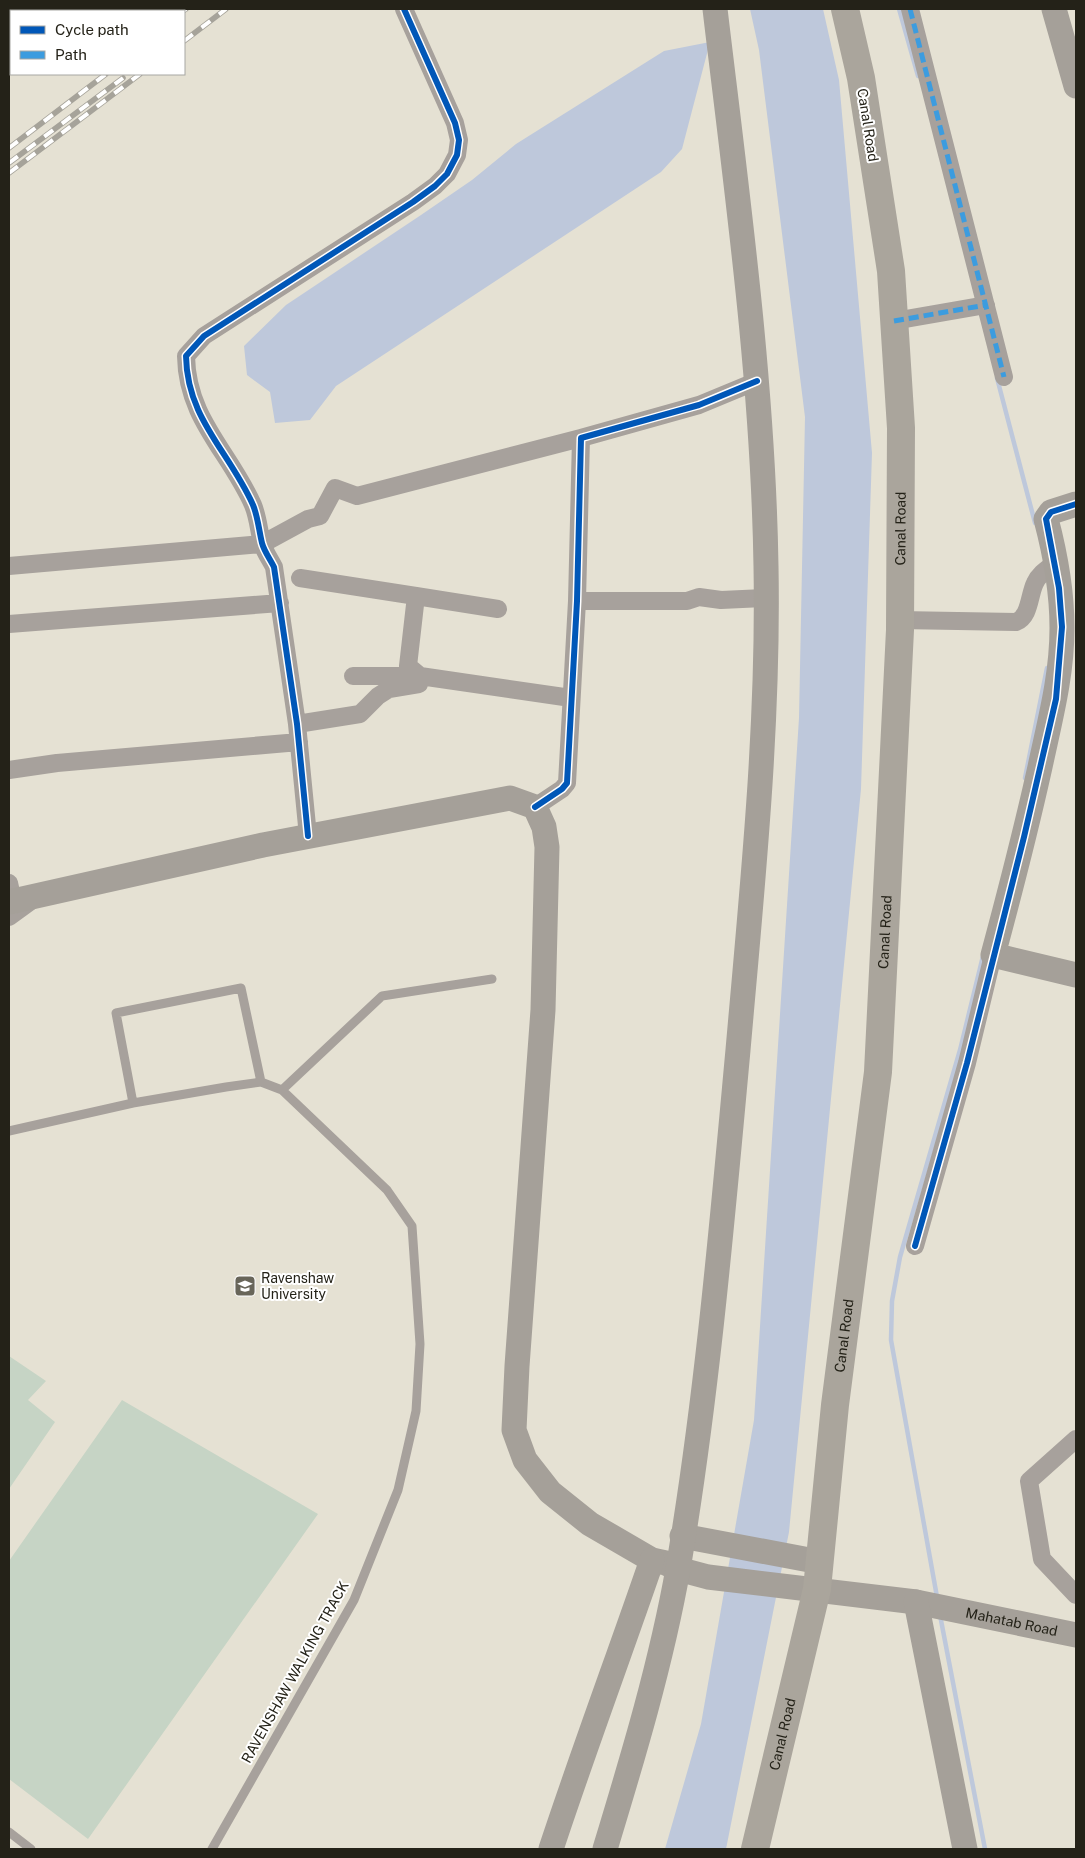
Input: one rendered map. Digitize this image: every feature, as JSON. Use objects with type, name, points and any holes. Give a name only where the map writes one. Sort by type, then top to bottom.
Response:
[{"type":"main road","points":[[551,1849],[574,1778],[612,1678],[665,1564],[682,1536],[698,1428],[716,1275],[737,1064],[759,815],[766,598],[756,381],[715,9]]},
{"type":"main road","name":"Canal Road","points":[[755,1849],[810,1588],[820,1562],[835,1405],[878,1072],[899,620],[901,428],[891,271],[861,78],[845,9]]},
{"type":"main road","points":[[1054,9],[1076,86]]},
{"type":"main road","points":[[1076,504],[1051,512],[1046,519],[1055,563],[1062,627],[1056,699],[1024,837],[993,955],[1076,975]]},
{"type":"main road","points":[[15,900],[308,836],[510,798],[535,807]]},
{"type":"main road","name":"Mahatab Road","points":[[535,807],[544,827],[547,847],[543,1010],[516,1366],[514,1430],[525,1460],[550,1492],[590,1524],[665,1564],[708,1577],[810,1588],[930,1605],[1076,1635]]},
{"type":"main road","points":[[682,1536],[820,1562]]},
{"type":"main road","points":[[565,1849],[665,1564]]},
{"type":"main road","points":[[605,1849],[662,1648],[665,1564]]},
{"type":"main road","points":[[930,1605],[965,1849]]},
{"type":"street","points":[[308,836],[297,724],[274,567],[262,544],[254,508],[240,477],[196,410],[190,391],[186,356],[204,336],[413,202],[447,174],[457,155],[459,140],[455,123],[404,9]]},
{"type":"street","points":[[910,9],[1004,377]]},
{"type":"street","points":[[894,321],[986,304]]},
{"type":"street","points":[[9,566],[262,544],[308,519],[320,516],[335,488],[357,496],[581,438],[698,405],[756,381]]},
{"type":"street","points":[[535,807],[562,789],[567,782],[577,601],[581,438]]},
{"type":"street","points":[[899,620],[1016,622],[1021,620],[1026,613],[1032,589],[1042,574],[1055,563]]},
{"type":"street","points":[[300,578],[498,609]]},
{"type":"street","points":[[416,596],[408,666],[420,676]]},
{"type":"street","points":[[577,601],[687,602],[699,597],[721,600],[766,598]]},
{"type":"street","points":[[9,624],[280,603]]},
{"type":"street","points":[[353,676],[420,676],[571,698]]},
{"type":"street","points":[[297,724],[360,714],[389,689],[418,684],[420,676]]},
{"type":"street","points":[[9,770],[57,763],[299,742]]},
{"type":"street","points":[[915,1246],[967,1063],[993,955]]},
{"type":"street","points":[[1076,1439],[1029,1481],[1042,1559],[1076,1595]]},
{"type":"lane","points":[[282,1090],[382,996],[492,979]]},
{"type":"lane","points":[[9,1132],[133,1103],[261,1082],[241,988],[116,1013],[133,1103]]},
{"type":"lane","name":"RAVENSHAW WALKING TRACK","points":[[212,1849],[354,1600],[398,1490],[416,1412],[420,1344],[412,1226],[387,1190],[282,1090],[261,1082]]},
{"type":"lane","points":[[9,1832],[31,1849]]},
{"type":"green space","points":[[9,1356],[46,1381],[28,1400],[55,1422],[9,1489]]},
{"type":"green space","points":[[122,1400],[318,1514],[88,1839],[9,1779],[9,1561]]},
{"type":"water","points":[[750,9],[823,9],[839,80],[872,453],[861,789],[789,1532],[726,1849],[665,1849],[701,1724],[754,1420],[799,718],[805,417],[759,50]]},
{"type":"water","points":[[710,42],[682,149],[661,172],[336,386],[310,420],[275,423],[270,392],[247,375],[244,346],[286,305],[472,180],[516,144],[664,51]]},
{"type":"waterway","points":[[899,9],[918,76]]},
{"type":"waterway","points":[[997,378],[1035,523]]},
{"type":"waterway","points":[[1025,778],[1047,668]]},
{"type":"waterway","points":[[937,1597],[891,1340],[892,1301],[900,1257],[960,1050],[983,956]]},
{"type":"waterway","points":[[940,1615],[985,1849]]},
{"type":"railway","points":[[185,40],[226,9]]},
{"type":"railway","points":[[9,148],[105,75]]},
{"type":"railway","points":[[9,173],[139,75]]},
{"type":"railway","points":[[9,163],[123,78]]},
{"type":"marked path","points":[[910,9],[1004,377]]},
{"type":"marked path","points":[[894,321],[986,305]]},
{"type":"cycle path","points":[[308,836],[297,724],[274,567],[263,546],[253,505],[233,468],[201,417],[188,378],[186,356],[204,336],[413,202],[435,186],[447,174],[457,155],[459,140],[455,123],[404,9]]},
{"type":"cycle path","points":[[535,807],[562,789],[567,783],[577,601],[581,438],[699,405],[757,381]]},
{"type":"cycle path","points":[[915,1246],[967,1063],[1024,837],[1056,699],[1062,627],[1059,588],[1046,519],[1051,512],[1076,504]]},
{"type":"place","name":"Ravenshaw University","points":[[245,1286]]}]
